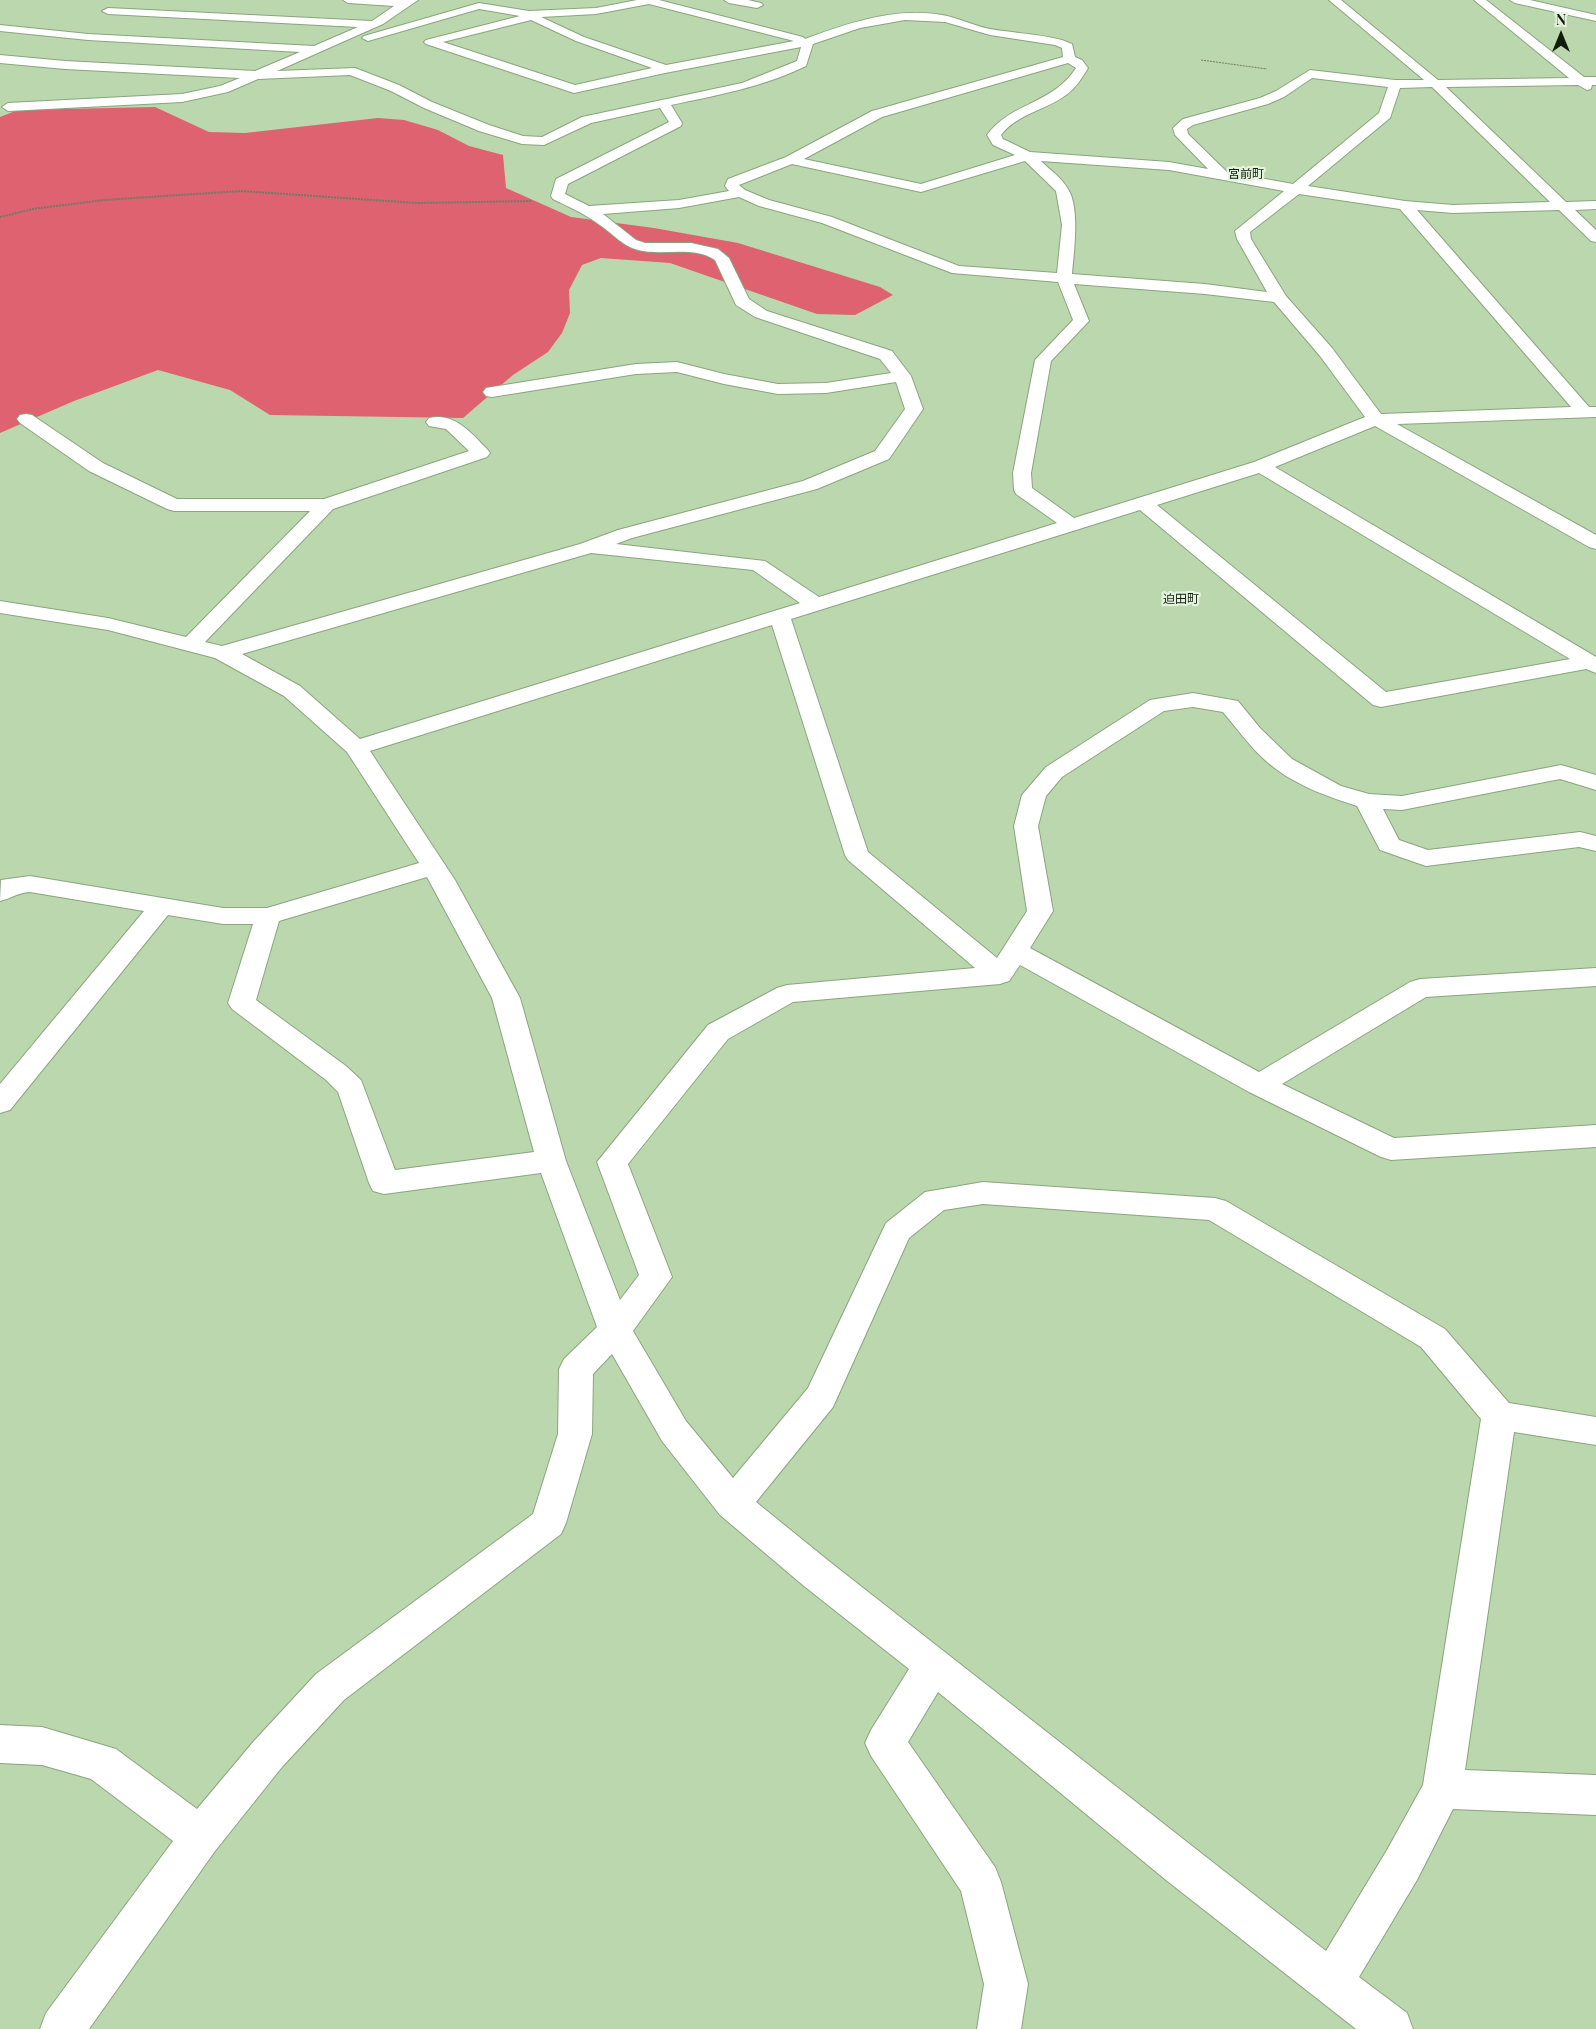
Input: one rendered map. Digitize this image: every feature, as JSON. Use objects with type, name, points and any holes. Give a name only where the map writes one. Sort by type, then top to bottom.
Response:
[{"type":"street","points":[[51,78],[88,37],[117,0]]},
{"type":"street","points":[[348,0],[409,2]]},
{"type":"street","points":[[675,0],[596,11],[529,15],[430,42],[574,89],[665,69],[808,42],[830,33],[885,18],[936,17],[990,32],[1058,42],[1068,46],[1069,59]]},
{"type":"street","points":[[729,0],[757,5]]},
{"type":"street","points":[[1334,0],[1436,84],[1596,238]]},
{"type":"street","points":[[1479,0],[1596,93]]},
{"type":"street","points":[[1515,0],[1596,18]]},
{"type":"street","points":[[4,109],[182,98],[224,88],[339,41],[375,24],[409,2]]},
{"type":"street","points":[[652,2],[808,42]]},
{"type":"street","points":[[339,41],[362,40],[479,6],[529,15],[580,39],[665,69]]},
{"type":"street","points":[[108,11],[375,24]]},
{"type":"street","points":[[0,28],[88,37],[319,49]]},
{"type":"street","points":[[0,58],[65,64],[258,75],[351,71],[395,88],[428,105],[484,128],[522,140],[544,141],[587,120],[753,84],[775,77],[802,63],[808,42]]},
{"type":"street","points":[[1073,526],[1023,490],[1022,473],[1043,360],[1081,321],[1064,277],[1069,225],[1063,191],[1057,183],[1027,156],[998,142],[994,135],[997,129],[1008,120],[1043,104],[1065,90],[1077,78],[1082,68],[1078,63],[1069,59],[877,114],[791,160],[733,182],[732,186],[740,193],[827,220],[957,270],[1064,277],[1279,298]]},
{"type":"street","points":[[1223,176],[1182,135],[1180,128],[1188,122],[1280,94],[1310,74],[1395,84],[1596,81]]},
{"type":"street","points":[[1395,84],[1385,115],[1242,231],[1244,239],[1279,298],[1326,352],[1376,419],[1596,543]]},
{"type":"street","points":[[4,109],[30,94]]},
{"type":"street","points":[[223,653],[587,548],[625,534],[810,485],[882,455],[914,409],[902,376],[886,355],[860,345],[784,323],[755,310],[742,302],[721,258],[713,252],[691,248],[644,247],[631,243],[602,218],[558,196],[561,182],[676,123],[664,104]]},
{"type":"street","points":[[791,160],[921,188],[1027,156],[1169,166],[1296,189],[1405,205],[1453,209],[1596,205]]},
{"type":"street","points":[[585,211],[679,204],[740,193]]},
{"type":"street","points":[[1405,205],[1590,412]]},
{"type":"street","points":[[492,392],[636,369],[676,367],[724,379],[778,389],[826,388],[902,376]]},
{"type":"street","points":[[356,748],[1144,504],[1261,466],[1376,419],[1590,412]]},
{"type":"street","points":[[26,419],[96,467],[174,505],[326,505],[481,453],[452,425],[435,422]]},
{"type":"street","points":[[1261,466],[1593,664]]},
{"type":"street","points":[[1144,504],[1381,700],[1593,664]]},
{"type":"street","points":[[191,644],[326,505]]},
{"type":"street","points":[[587,548],[758,566],[817,605]]},
{"type":"street","points":[[0,607],[108,624],[223,653],[292,691],[356,748],[434,867],[506,998],[551,1161],[616,1330],[674,1431],[733,1504],[817,1574],[933,1664],[1181,1866],[1391,2029]]},
{"type":"street","points":[[780,617],[857,855],[1000,975]]},
{"type":"street","points":[[1000,975],[1040,911],[1026,826],[1034,795],[1054,772],[1158,705],[1193,700],[1230,706],[1252,733],[1284,764],[1333,791],[1367,801],[1402,803],[1561,772],[1596,783]]},
{"type":"street","points":[[1367,801],[1389,845],[1426,858],[1580,839],[1596,844]]},
{"type":"street","points":[[0,893],[10,886],[30,884],[223,916],[268,916],[434,867]]},
{"type":"street","points":[[0,1103],[162,906]]},
{"type":"street","points":[[268,916],[242,1003],[336,1073],[351,1088],[384,1183],[551,1161]]},
{"type":"street","points":[[1016,952],[1259,1085],[1391,1149],[1596,1136]]},
{"type":"street","points":[[62,2029],[201,1837],[268,1754],[330,1687],[548,1523],[575,1434],[576,1369],[616,1330],[656,1278],[612,1162],[718,1032],[787,994],[1000,975]]},
{"type":"street","points":[[1259,1085],[1420,988],[1596,977]]},
{"type":"street","points":[[733,1504],[821,1397],[897,1232],[936,1200],[982,1193],[1215,1209],[1433,1338],[1499,1416],[1596,1431]]},
{"type":"street","points":[[1331,1984],[1402,1866],[1442,1789],[1499,1416]]},
{"type":"street","points":[[933,1664],[885,1743],[980,1882],[1006,1984],[999,2029]]},
{"type":"street","points":[[0,1744],[42,1746],[102,1763],[201,1837]]},
{"type":"street","points":[[1442,1789],[1596,1795]]},
{"type":"path","points":[[1201,60],[1310,74]]},
{"type":"path","points":[[0,218],[33,208],[104,200],[241,191],[416,203],[497,203],[563,200]]},
{"type":"shaded area","points":[[155,107],[209,132],[245,133],[378,118],[404,120],[438,130],[469,146],[503,155],[506,188],[571,217],[654,228],[738,243],[880,287],[893,295],[855,315],[817,314],[670,263],[601,258],[582,265],[569,290],[570,313],[562,333],[548,352],[513,375],[463,418],[270,415],[230,390],[158,370],[74,401],[0,433],[0,117],[18,110]]},
{"type":"district","name":"宮前町","points":[[1246,174]]},
{"type":"district","name":"迫田町","points":[[1181,599]]}]
